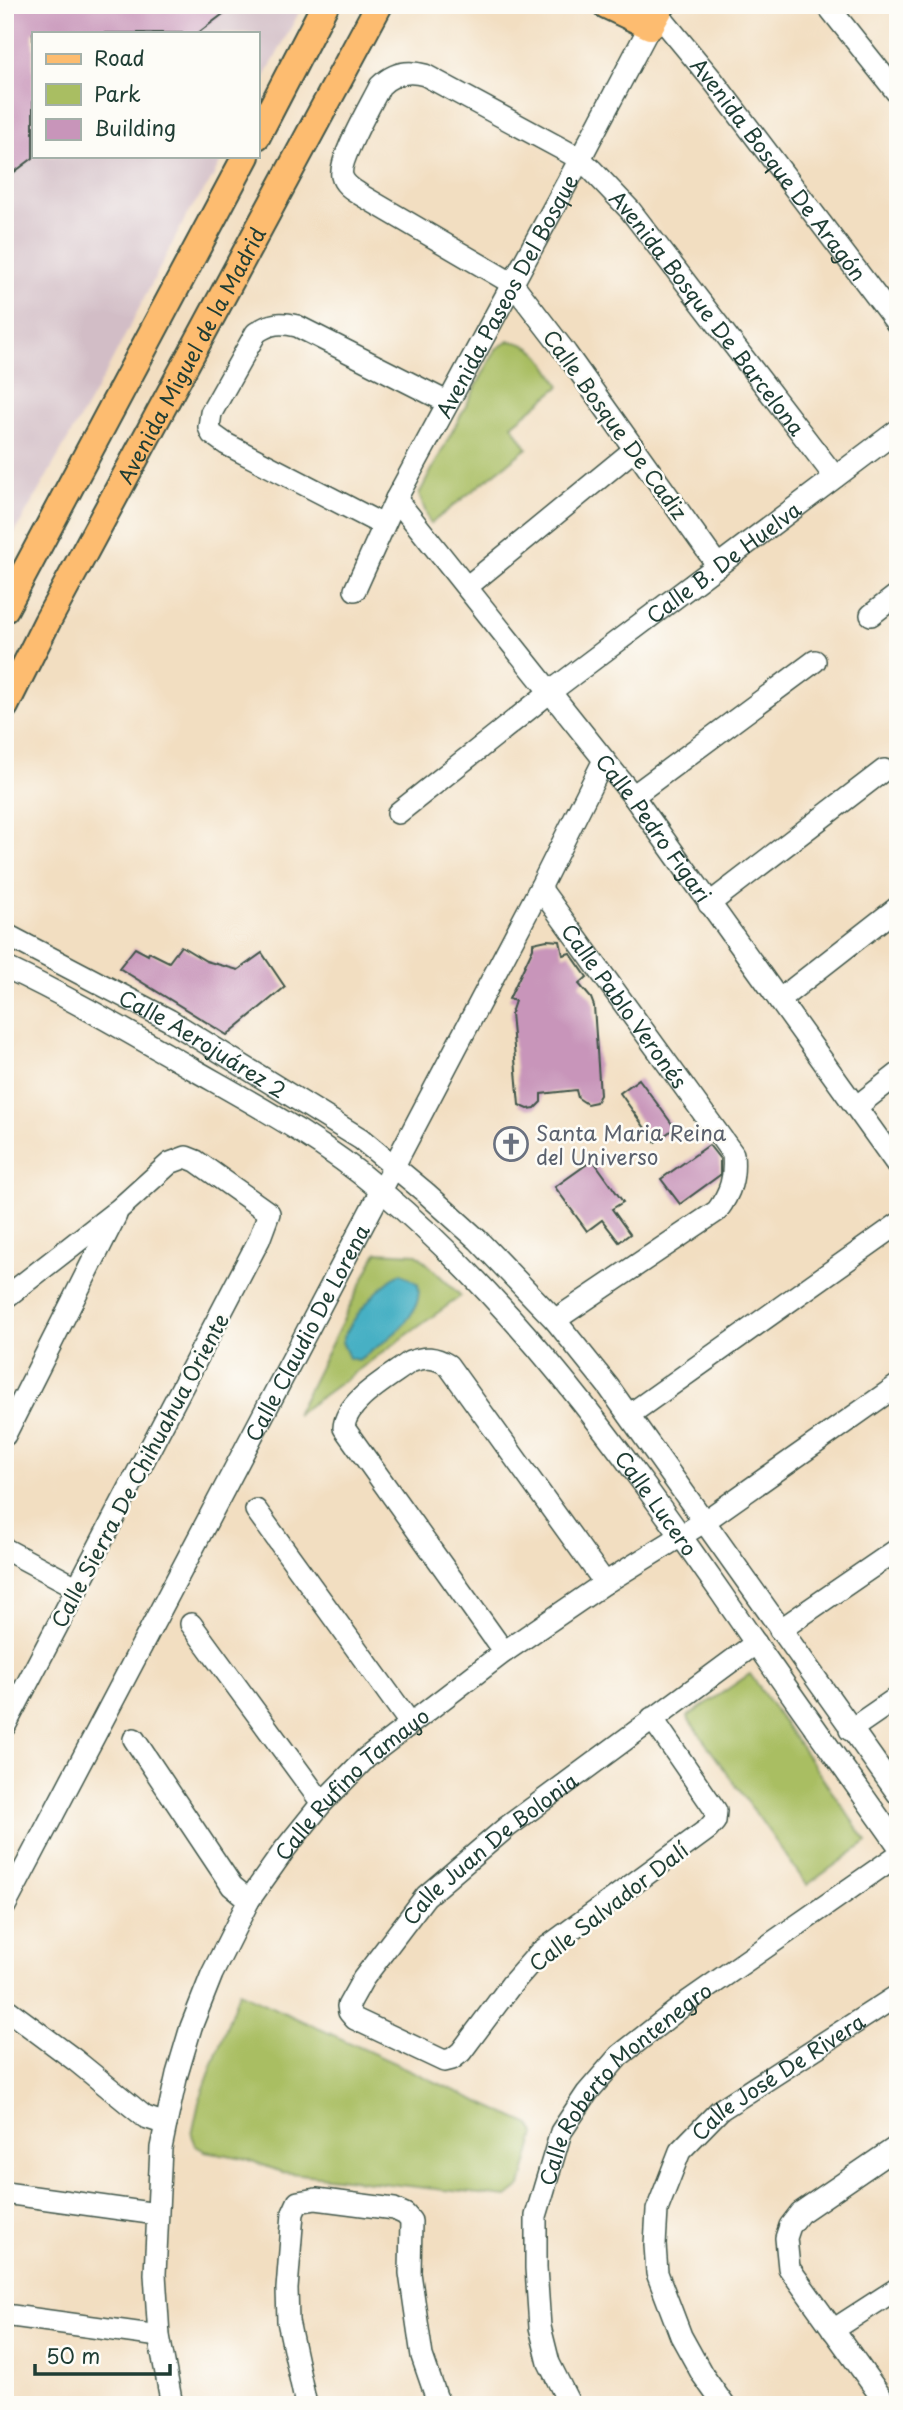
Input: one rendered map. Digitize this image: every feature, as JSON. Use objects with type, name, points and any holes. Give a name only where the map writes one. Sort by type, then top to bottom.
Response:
[{"type":"main road","points":[[259,131],[325,5]]},
{"type":"main road","name":"Avenida Miguel de la Madrid","points":[[5,706],[47,622],[379,5]]},
{"type":"main road","points":[[606,5],[656,15]]},
{"type":"main road","name":"Avenida Miguel de la Madrid","points":[[5,608],[245,158]]},
{"type":"street","points":[[827,5],[898,94]]},
{"type":"street","name":"Avenida Paseos Del Bosque","points":[[355,590],[396,499],[656,15]]},
{"type":"street","name":"Avenida Bosque De Aragón","points":[[656,15],[714,82],[898,325]]},
{"type":"street","name":"Avenida Bosque De Barcelona","points":[[513,284],[361,195],[344,181],[341,174],[344,159],[380,86],[388,78],[398,74],[425,75],[580,159],[630,210],[835,477]]},
{"type":"street","name":"Calle Bosque De Cadiz","points":[[513,284],[718,566]]},
{"type":"street","points":[[383,525],[226,444],[212,434],[209,427],[211,413],[256,334],[265,327],[283,323],[297,326],[447,402]]},
{"type":"street","name":"Calle B. De Huelva","points":[[398,813],[550,692],[898,430]]},
{"type":"street","points":[[468,586],[635,449]]},
{"type":"street","name":"Calle Pedro Figari","points":[[396,499],[634,796],[898,1166]]},
{"type":"street","points":[[872,615],[898,594]]},
{"type":"street","points":[[634,796],[815,661]]},
{"type":"street","name":"Calle Claudio De Lorena","points":[[5,1906],[540,888],[604,760]]},
{"type":"street","points":[[709,904],[884,769]]},
{"type":"street","name":"Calle Pablo Veronés","points":[[540,888],[733,1154],[735,1175],[727,1197],[717,1211],[555,1320]]},
{"type":"street","points":[[779,1000],[898,907]]},
{"type":"street","name":"Calle Aerojuárez 2","points":[[5,934],[169,1020],[361,1139],[393,1167]]},
{"type":"street","name":"Calle Aerojuárez 2","points":[[5,967],[247,1099],[337,1155],[380,1189]]},
{"type":"street","points":[[856,1107],[898,1074]]},
{"type":"street","name":"Calle Sierra De Chihuahua Oriente","points":[[5,1726],[259,1240],[269,1213],[196,1161],[186,1157],[180,1157],[160,1171],[119,1209]]},
{"type":"street","name":"Calle Lucero","points":[[393,1167],[478,1240],[555,1320],[629,1415],[850,1730],[898,1794]]},
{"type":"street","name":"Calle Lucero","points":[[380,1189],[449,1251],[512,1317],[589,1410],[898,1845]]},
{"type":"street","points":[[5,1298],[119,1209]]},
{"type":"street","points":[[5,1435],[119,1209]]},
{"type":"street","points":[[629,1415],[898,1224]]},
{"type":"street","points":[[504,1651],[344,1428],[349,1412],[356,1402],[411,1362],[430,1357],[448,1365],[605,1583]]},
{"type":"street","name":"Calle Rufino Tamayo","points":[[172,2405],[159,2336],[155,2274],[157,2214],[166,2124],[191,2027],[212,1973],[249,1900],[285,1849],[322,1803],[366,1758],[504,1651],[605,1583],[705,1521],[898,1385]]},
{"type":"street","points":[[256,1510],[410,1723]]},
{"type":"street","points":[[5,1549],[78,1588]]},
{"type":"street","points":[[780,1630],[898,1549]]},
{"type":"street","points":[[191,1624],[322,1803]]},
{"type":"street","name":"Calle Juan De Bolonia","points":[[452,2059],[444,2061],[355,2020],[348,2006],[363,1979],[426,1896],[507,1827],[755,1643]]},
{"type":"street","points":[[850,1730],[898,1697]]},
{"type":"street","name":"Calle Salvador Dalí","points":[[452,2059],[461,2052],[511,1985],[539,1953],[708,1829],[715,1821],[716,1811],[652,1718]]},
{"type":"street","points":[[134,1739],[233,1886],[249,1900]]},
{"type":"street","name":"Calle Roberto Montenegro","points":[[570,2405],[549,2363],[540,2327],[536,2268],[536,2216],[561,2132],[587,2094],[619,2056],[690,2000],[898,1855]]},
{"type":"street","name":"Calle José De Rivera","points":[[724,2405],[702,2374],[681,2336],[657,2273],[657,2210],[680,2151],[720,2110],[898,1995]]},
{"type":"street","points":[[5,2008],[75,2060],[145,2118],[166,2124]]},
{"type":"street","points":[[887,2405],[789,2268],[786,2238],[790,2226],[800,2213],[898,2146]]},
{"type":"street","points":[[5,2193],[157,2214]]},
{"type":"street","points":[[306,2405],[288,2321],[287,2289],[293,2213],[298,2202],[316,2199],[394,2209],[405,2214],[411,2221],[410,2273],[422,2356],[439,2405]]},
{"type":"street","points":[[833,2330],[898,2288]]},
{"type":"street","points":[[5,2315],[159,2336]]},
{"type":"shaded area","points":[[5,5],[303,5],[259,88],[259,32],[32,32],[32,158],[223,158],[209,184],[188,213],[109,367],[5,550]]},
{"type":"green space","points":[[509,341],[528,346],[535,351],[560,386],[512,425],[527,448],[430,524],[419,494],[496,349]]},
{"type":"green space","points":[[377,1252],[417,1254],[461,1296],[296,1415]]},
{"type":"green space","points":[[750,1674],[867,1842],[807,1885],[687,1717]]},
{"type":"green space","points":[[239,1992],[530,2125],[535,2134],[521,2186],[507,2197],[282,2172],[243,2158],[205,2151],[196,2146],[192,2135],[199,2102]]},
{"type":"water","points":[[401,1273],[418,1284],[415,1308],[389,1338],[358,1360],[349,1358],[342,1342],[352,1323],[375,1294]]},
{"type":"building","points":[[5,5],[235,5],[199,32],[32,32],[33,158],[5,179]]},
{"type":"building","points":[[560,941],[563,955],[570,953],[587,977],[579,984],[594,1006],[600,1095],[596,1102],[587,1104],[578,1098],[576,1090],[541,1094],[541,1102],[535,1108],[528,1109],[519,1105],[511,1013],[515,1001],[509,999],[533,943]]},
{"type":"building","points":[[181,946],[206,961],[238,970],[262,953],[285,987],[227,1035],[119,968],[135,948],[169,962]]},
{"type":"building","points":[[639,1079],[675,1128],[655,1142],[620,1093]]},
{"type":"building","points":[[709,1145],[720,1159],[720,1175],[680,1204],[661,1179]]},
{"type":"building","points":[[593,1160],[623,1202],[612,1209],[630,1234],[619,1242],[602,1220],[587,1231],[555,1187]]},
{"type":"place","name":"Santa Maria Reina del Universo","points":[[511,1144]]}]
